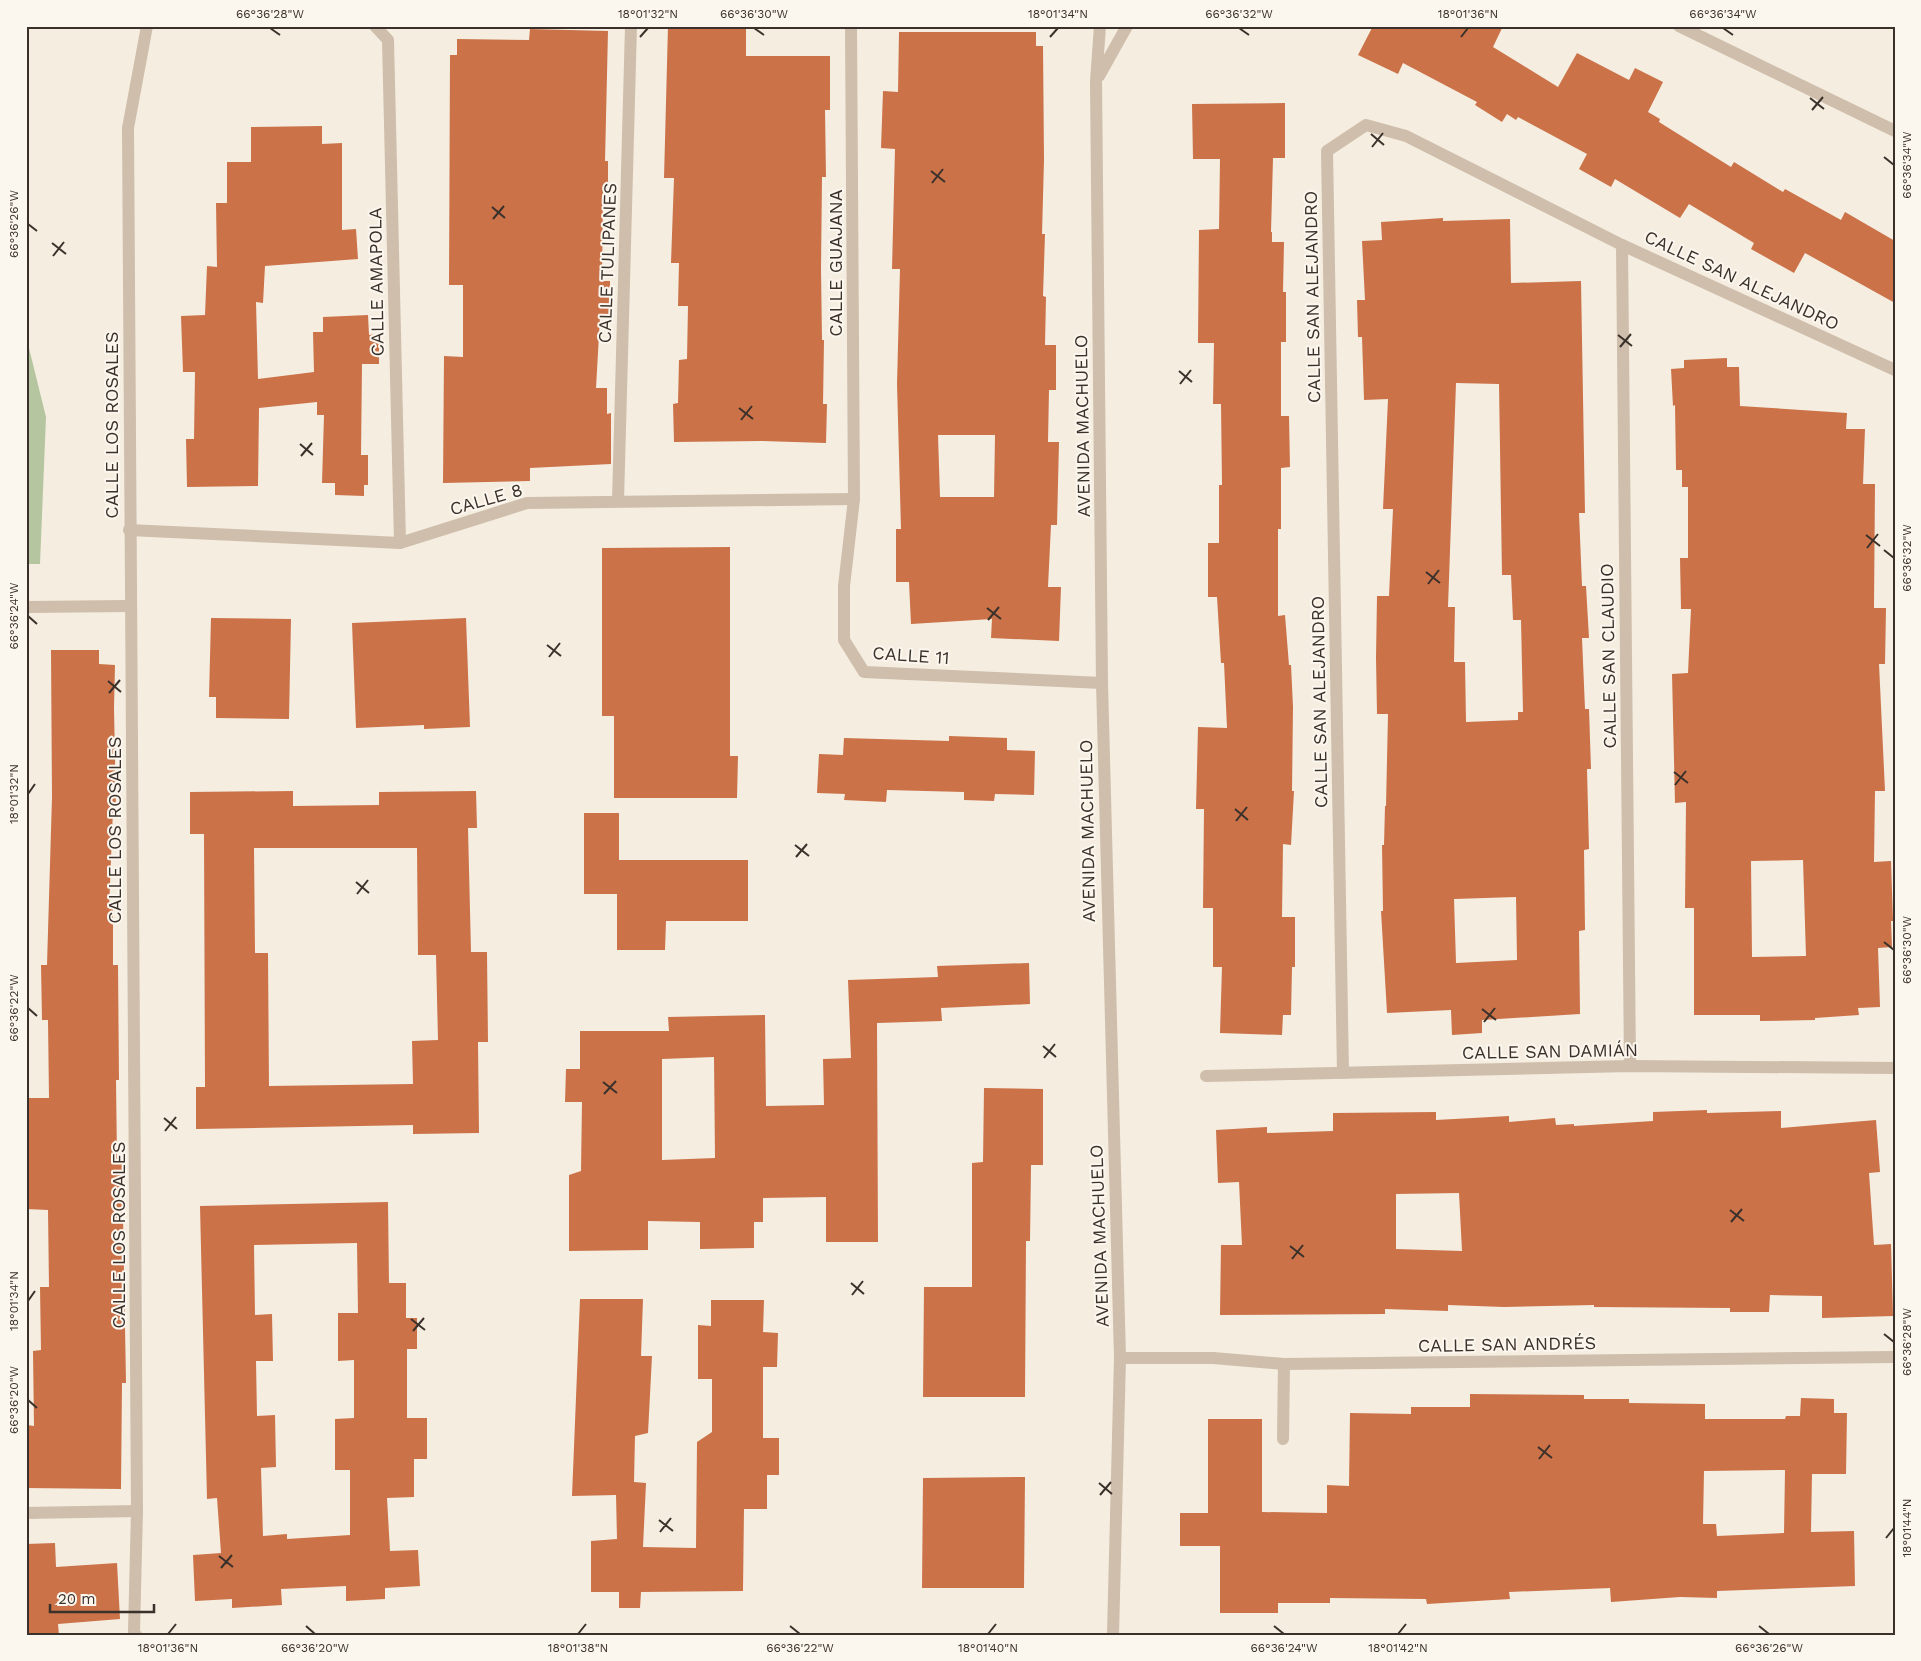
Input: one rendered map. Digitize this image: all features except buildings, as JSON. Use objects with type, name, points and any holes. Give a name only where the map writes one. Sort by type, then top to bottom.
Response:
[{"type":"street","name":"CALLE LOS ROSALES","points":[[136,1635],[134,1632],[137,1511],[129,530],[128,128],[147,26]]},
{"type":"street","name":"CALLE AMAPOLA","points":[[375,26],[388,40],[400,543]]},
{"type":"street","name":"CALLE TULIPANES","points":[[618,501],[631,26]]},
{"type":"street","name":"CALLE GUAJANA","points":[[850,26],[854,499]]},
{"type":"street","name":"AVENIDA MACHUELO","points":[[1100,26],[1096,81],[1102,683],[1120,1358],[1113,1635]]},
{"type":"street","points":[[1096,81],[1127,26]]},
{"type":"street","points":[[1679,26],[1895,130]]},
{"type":"street","name":"CALLE SAN ALEJANDRO","points":[[1343,1073],[1327,151],[1366,125],[1406,136],[1622,245],[1895,370]]},
{"type":"street","name":"CALLE SAN CLAUDIO","points":[[1622,245],[1630,1066]]},
{"type":"street","name":"CALLE 8","points":[[129,530],[400,543],[526,503],[854,499]]},
{"type":"street","name":"CALLE 11","points":[[854,499],[844,586],[844,640],[864,672],[1102,683]]},
{"type":"street","points":[[26,607],[130,606]]},
{"type":"street","name":"CALLE SAN DAMIÁN","points":[[1206,1076],[1630,1066],[1895,1068]]},
{"type":"street","name":"CALLE SAN ANDRÉS","points":[[1120,1358],[1213,1358],[1284,1364],[1895,1357]]},
{"type":"street","points":[[1283,1439],[1284,1364]]},
{"type":"street","points":[[26,1513],[137,1511]]},
{"type":"green space","points":[[26,336],[46,417],[40,564],[26,564]]}]
